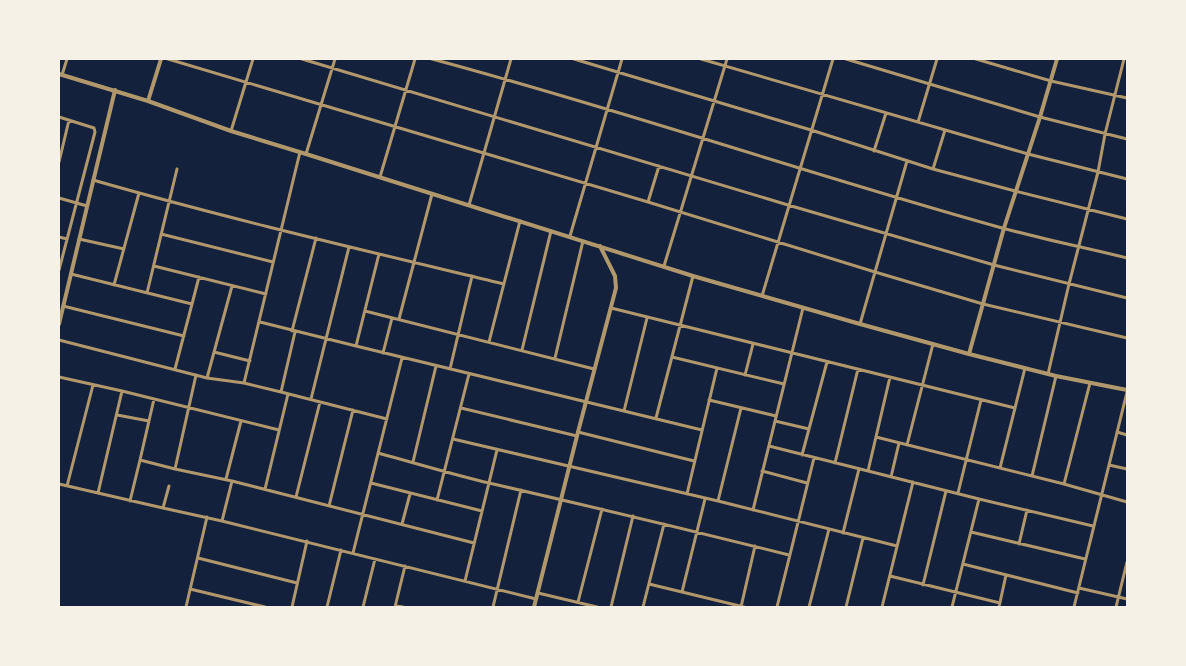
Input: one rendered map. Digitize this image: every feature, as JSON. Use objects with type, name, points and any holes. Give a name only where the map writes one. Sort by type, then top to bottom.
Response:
[{"type":"street","points":[[67,59],[60,74],[115,90],[231,131],[693,276],[969,354],[1056,376],[1127,391],[1074,607]]},
{"type":"street","points":[[148,101],[161,59]]},
{"type":"street","points":[[168,59],[983,304],[1127,338]]},
{"type":"street","points":[[231,131],[253,59]]},
{"type":"street","points":[[302,59],[886,234],[994,265],[1127,298]]},
{"type":"street","points":[[306,154],[334,59]]},
{"type":"street","points":[[380,177],[415,59]]},
{"type":"street","points":[[432,59],[505,78],[896,198],[1004,228],[1127,258]]},
{"type":"street","points":[[469,205],[511,59]]},
{"type":"street","points":[[574,59],[811,130],[933,169],[1127,219]]},
{"type":"street","points":[[570,236],[622,59]]},
{"type":"street","points":[[701,59],[1028,154],[1127,179]]},
{"type":"street","points":[[664,266],[727,59]]},
{"type":"street","points":[[762,296],[832,59]]},
{"type":"street","points":[[846,59],[1040,117],[1127,139]]},
{"type":"street","points":[[918,122],[937,59]]},
{"type":"street","points":[[976,59],[1050,81],[1127,98]]},
{"type":"street","points":[[969,354],[1004,228],[1040,117],[1056,59]]},
{"type":"street","points":[[1048,374],[1059,322],[1098,172],[1105,134],[1126,59]]},
{"type":"street","points":[[59,324],[115,90]]},
{"type":"street","points":[[874,151],[886,113]]},
{"type":"street","points":[[59,117],[94,128],[95,130],[59,270]]},
{"type":"street","points":[[59,162],[69,120]]},
{"type":"street","points":[[933,169],[945,130]]},
{"type":"street","points":[[244,384],[300,152]]},
{"type":"street","points":[[860,324],[907,161]]},
{"type":"street","points":[[648,202],[659,166]]},
{"type":"street","points":[[148,293],[177,169]]},
{"type":"street","points":[[93,180],[349,247],[504,284]]},
{"type":"street","points":[[114,285],[139,193]]},
{"type":"street","points":[[399,319],[432,194]]},
{"type":"street","points":[[59,198],[87,206]]},
{"type":"street","points":[[490,342],[520,221]]},
{"type":"street","points":[[522,350],[552,231]]},
{"type":"street","points":[[161,234],[273,262]]},
{"type":"street","points":[[59,237],[67,239]]},
{"type":"street","points":[[281,392],[316,238]]},
{"type":"street","points":[[79,239],[124,249]]},
{"type":"street","points":[[555,358],[583,241]]},
{"type":"street","points":[[534,607],[577,434],[611,308],[616,282],[615,276],[600,246]]},
{"type":"street","points":[[311,399],[349,247]]},
{"type":"street","points":[[356,346],[379,254]]},
{"type":"street","points":[[154,266],[266,294]]},
{"type":"street","points":[[71,274],[192,304]]},
{"type":"street","points":[[450,369],[472,276]]},
{"type":"street","points":[[656,418],[693,276]]},
{"type":"street","points":[[175,369],[200,277]]},
{"type":"street","points":[[207,378],[232,286]]},
{"type":"street","points":[[63,306],[184,336]]},
{"type":"street","points":[[611,308],[1015,408]]},
{"type":"street","points":[[753,510],[803,308]]},
{"type":"street","points":[[365,311],[594,368]]},
{"type":"street","points":[[383,353],[392,318]]},
{"type":"street","points":[[624,411],[647,318]]},
{"type":"street","points":[[260,322],[702,430]]},
{"type":"street","points":[[59,340],[207,378],[281,392],[387,419]]},
{"type":"street","points":[[745,375],[753,344]]},
{"type":"street","points":[[907,445],[933,344]]},
{"type":"street","points":[[214,352],[250,362]]},
{"type":"street","points":[[672,357],[784,384]]},
{"type":"street","points":[[353,553],[402,358]]},
{"type":"street","points":[[802,455],[826,362]]},
{"type":"street","points":[[413,462],[436,366]]},
{"type":"street","points":[[686,494],[717,368]]},
{"type":"street","points":[[1000,468],[1025,368]]},
{"type":"street","points":[[835,463],[858,370]]},
{"type":"street","points":[[437,500],[470,374]]},
{"type":"street","points":[[175,470],[196,375]]},
{"type":"street","points":[[1032,476],[1056,376]]},
{"type":"street","points":[[59,377],[279,430]]},
{"type":"street","points":[[868,471],[890,377]]},
{"type":"street","points":[[1064,484],[1090,383]]},
{"type":"street","points":[[67,486],[93,385]]},
{"type":"street","points":[[98,493],[122,391]]},
{"type":"street","points":[[265,489],[288,394]]},
{"type":"street","points":[[130,500],[154,399]]},
{"type":"street","points":[[709,400],[809,429]]},
{"type":"street","points":[[958,493],[981,400]]},
{"type":"street","points":[[296,497],[320,402]]},
{"type":"street","points":[[461,408],[694,461]]},
{"type":"street","points":[[718,501],[741,408]]},
{"type":"street","points":[[329,506],[353,410]]},
{"type":"street","points":[[117,415],[149,421]]},
{"type":"street","points":[[226,479],[241,420]]},
{"type":"street","points":[[1117,432],[1127,435]]},
{"type":"street","points":[[876,437],[1064,484],[1127,502]]},
{"type":"street","points":[[453,439],[718,501],[897,546]]},
{"type":"street","points":[[891,477],[900,443]]},
{"type":"street","points":[[769,446],[1094,526]]},
{"type":"street","points":[[465,581],[497,450]]},
{"type":"street","points":[[378,454],[444,472],[789,555]]},
{"type":"street","points":[[777,607],[814,458]]},
{"type":"street","points":[[140,460],[175,470],[226,479],[474,542]]},
{"type":"street","points":[[1109,465],[1127,469]]},
{"type":"street","points":[[843,533],[859,469]]},
{"type":"street","points":[[762,472],[807,483]]},
{"type":"street","points":[[222,521],[232,481]]},
{"type":"street","points":[[882,607],[913,482]]},
{"type":"street","points":[[370,483],[482,511]]},
{"type":"street","points":[[59,484],[207,517],[536,599]]},
{"type":"street","points":[[163,508],[169,486]]},
{"type":"street","points":[[493,607],[521,490]]},
{"type":"street","points":[[923,585],[946,491]]},
{"type":"street","points":[[402,524],[410,494]]},
{"type":"street","points":[[682,592],[705,499]]},
{"type":"street","points":[[952,607],[979,499]]},
{"type":"street","points":[[578,602],[602,509]]},
{"type":"street","points":[[1020,544],[1028,510]]},
{"type":"street","points":[[611,607],[633,516]]},
{"type":"street","points":[[186,607],[207,517]]},
{"type":"street","points":[[643,607],[664,524]]},
{"type":"street","points":[[809,607],[828,529]]},
{"type":"street","points":[[971,532],[1085,559]]},
{"type":"street","points":[[846,607],[863,538]]},
{"type":"street","points":[[292,607],[306,542]]},
{"type":"street","points":[[649,584],[742,607],[755,546]]},
{"type":"street","points":[[327,607],[341,550]]},
{"type":"street","points":[[198,558],[297,583]]},
{"type":"street","points":[[363,607],[375,559]]},
{"type":"street","points":[[1116,607],[1127,562]]},
{"type":"street","points":[[963,564],[1078,593]]},
{"type":"street","points":[[402,607],[395,606],[405,566]]},
{"type":"street","points":[[999,607],[1006,575]]},
{"type":"street","points":[[890,576],[1000,603]]},
{"type":"street","points":[[1079,588],[1127,599]]},
{"type":"street","points":[[190,589],[265,607]]},
{"type":"street","points":[[538,592],[598,607]]}]
